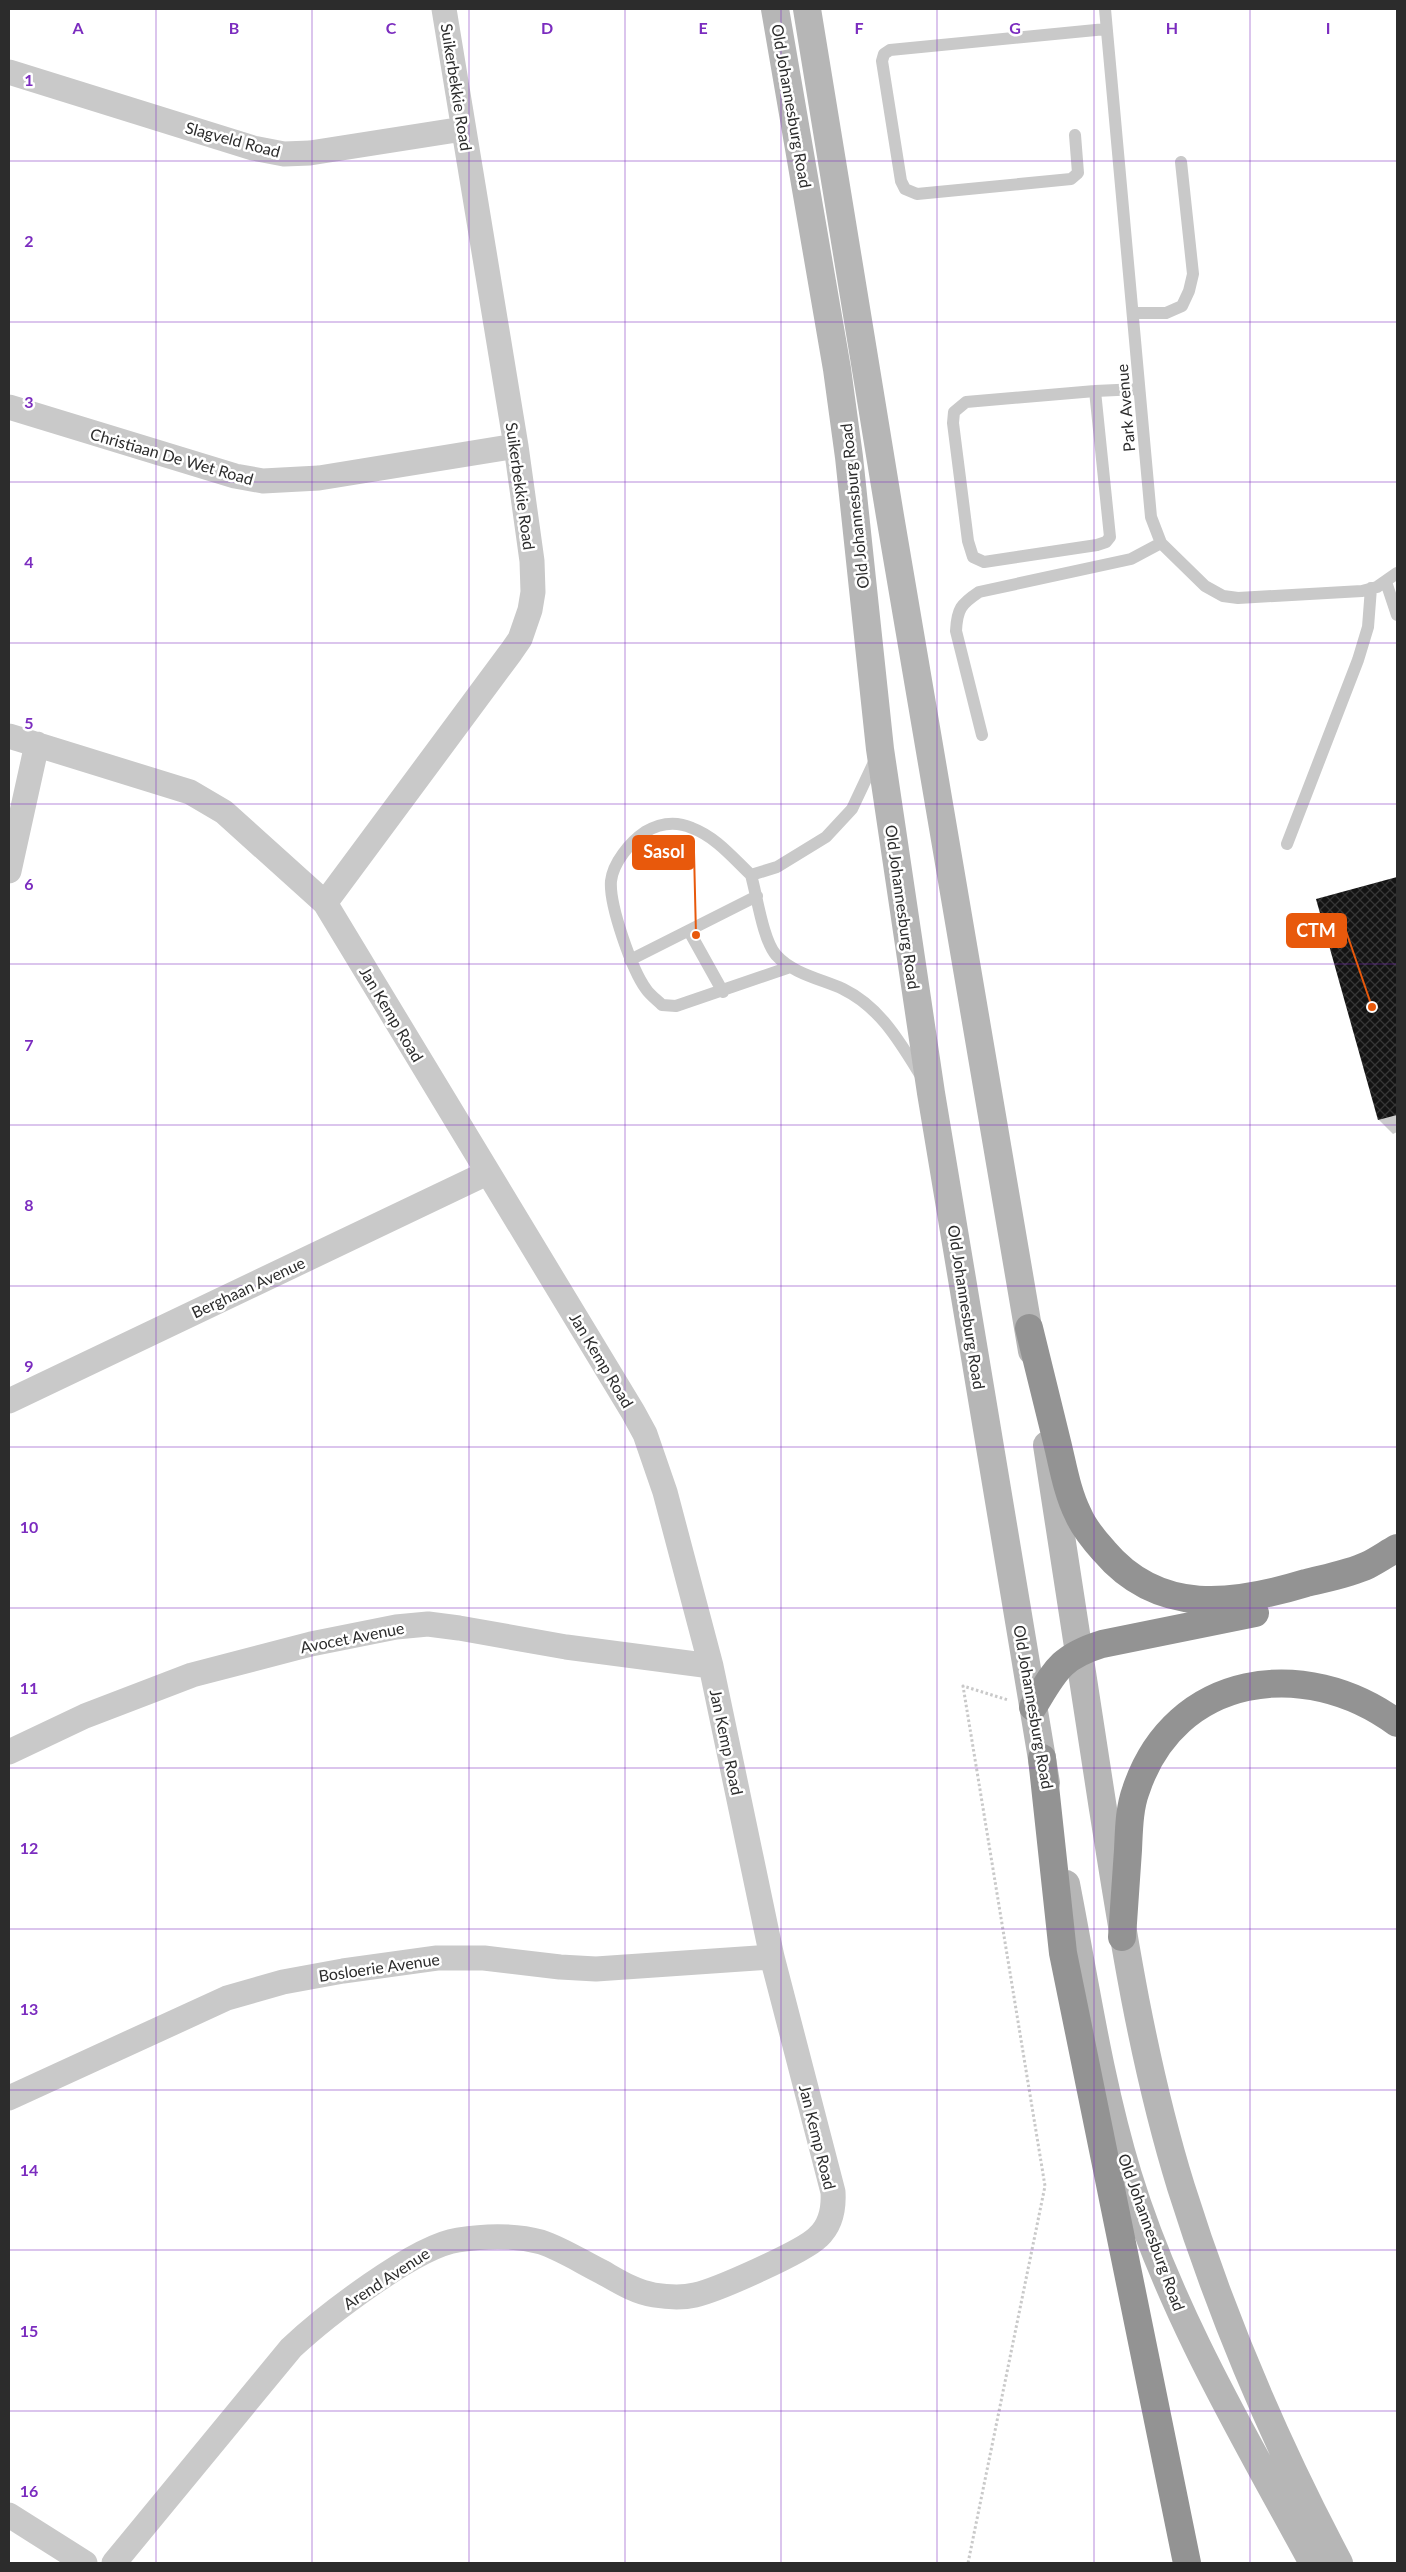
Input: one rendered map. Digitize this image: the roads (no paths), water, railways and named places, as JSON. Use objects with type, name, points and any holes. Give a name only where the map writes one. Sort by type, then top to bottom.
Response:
[{"type":"highway","points":[[1029,1328],[1067,1483],[1078,1514],[1092,1538],[1120,1570],[1138,1582],[1164,1593],[1186,1599],[1213,1602],[1248,1598],[1367,1566]]},
{"type":"highway","points":[[1033,1707],[1056,1669],[1078,1651],[1102,1644],[1257,1612],[1300,1600],[1336,1584],[1397,1548]]},
{"type":"highway","points":[[1122,1937],[1130,1819],[1135,1791],[1145,1768],[1163,1740],[1181,1720],[1204,1702],[1229,1691],[1257,1683],[1285,1682],[1339,1692],[1360,1700],[1397,1723]]},
{"type":"highway","points":[[1042,1758],[1063,1952],[1187,2563]]},
{"type":"main road","name":"Old Johannesburg Road","points":[[775,9],[837,369],[849,457],[880,749],[931,1093],[1033,1707],[1110,2110],[1128,2176],[1182,2313],[1312,2563]]},
{"type":"main road","name":"Old Johannesburg Road","points":[[807,9],[890,516],[1029,1328],[1122,1937],[1151,2073],[1180,2184],[1209,2272],[1272,2428],[1339,2563]]},
{"type":"street","name":"Suikerbekkie Road","points":[[325,903],[500,669],[523,632],[530,610],[533,568],[516,446],[444,9]]},
{"type":"street","name":"Slagveld Road","points":[[9,72],[253,148],[284,154],[463,129]]},
{"type":"street","name":"Christiaan De Wet Road","points":[[9,407],[234,476],[263,481],[319,478],[516,446]]},
{"type":"street","name":"Jan Kemp Road","points":[[9,736],[190,792],[209,801],[224,812],[325,903],[645,1434],[665,1492],[711,1666],[772,1957],[830,2178],[833,2202],[828,2224]]},
{"type":"street","points":[[9,871],[37,744]]},
{"type":"street","name":"Berghaan Avenue","points":[[9,1401],[487,1173]]},
{"type":"street","name":"Avocet Avenue","points":[[9,1752],[85,1716],[192,1675],[311,1644],[396,1627],[428,1624],[566,1646],[711,1666]]},
{"type":"street","name":"Bosloerie Avenue","points":[[9,2098],[228,1998],[284,1982],[343,1971],[447,1958],[484,1958],[560,1967],[596,1969],[772,1957]]},
{"type":"street","name":"Arend Avenue","points":[[114,2563],[291,2348],[315,2326],[416,2256],[437,2245],[473,2238],[505,2238],[540,2242],[642,2292],[681,2297],[706,2292],[798,2251],[819,2237],[828,2224]]},
{"type":"street","points":[[9,2515],[85,2563]]},
{"type":"lane","name":"Park Avenue","points":[[1105,9],[1152,517],[1162,544],[1205,586],[1224,596],[1259,598],[1362,591],[1386,582],[1397,573]]},
{"type":"lane","points":[[1075,135],[1078,173],[1072,179],[916,194],[906,189],[901,180],[882,61],[884,54],[890,50],[1106,29]]},
{"type":"lane","points":[[1133,313],[1166,313],[1182,306],[1189,291],[1193,274],[1182,162]]},
{"type":"lane","points":[[1095,391],[1110,537],[1106,542],[1097,545],[984,562],[973,557],[968,541],[960,482],[953,423],[954,412],[966,402],[1095,391],[1139,389]]},
{"type":"lane","points":[[982,735],[956,631],[956,615],[964,602],[979,592],[1130,559],[1162,544]]},
{"type":"lane","points":[[1386,582],[1397,615]]},
{"type":"lane","points":[[1287,844],[1358,660],[1368,627],[1371,588]]},
{"type":"lane","points":[[751,875],[777,867],[826,837],[842,821],[859,795],[880,749]]},
{"type":"lane","points":[[790,967],[723,992],[676,1006],[662,1005],[646,989],[630,960],[614,900],[611,881],[618,863],[636,838],[654,827],[669,823],[692,828],[721,846],[751,875],[769,943],[775,954],[790,967],[844,989],[875,1011],[900,1043],[931,1093]]},
{"type":"lane","points":[[630,960],[757,896]]},
{"type":"lane","points":[[689,931],[723,992]]},
{"type":"place","name":"Sasol","points":[[696,935]]},
{"type":"place","name":"CTM","points":[[1372,1007]]}]
